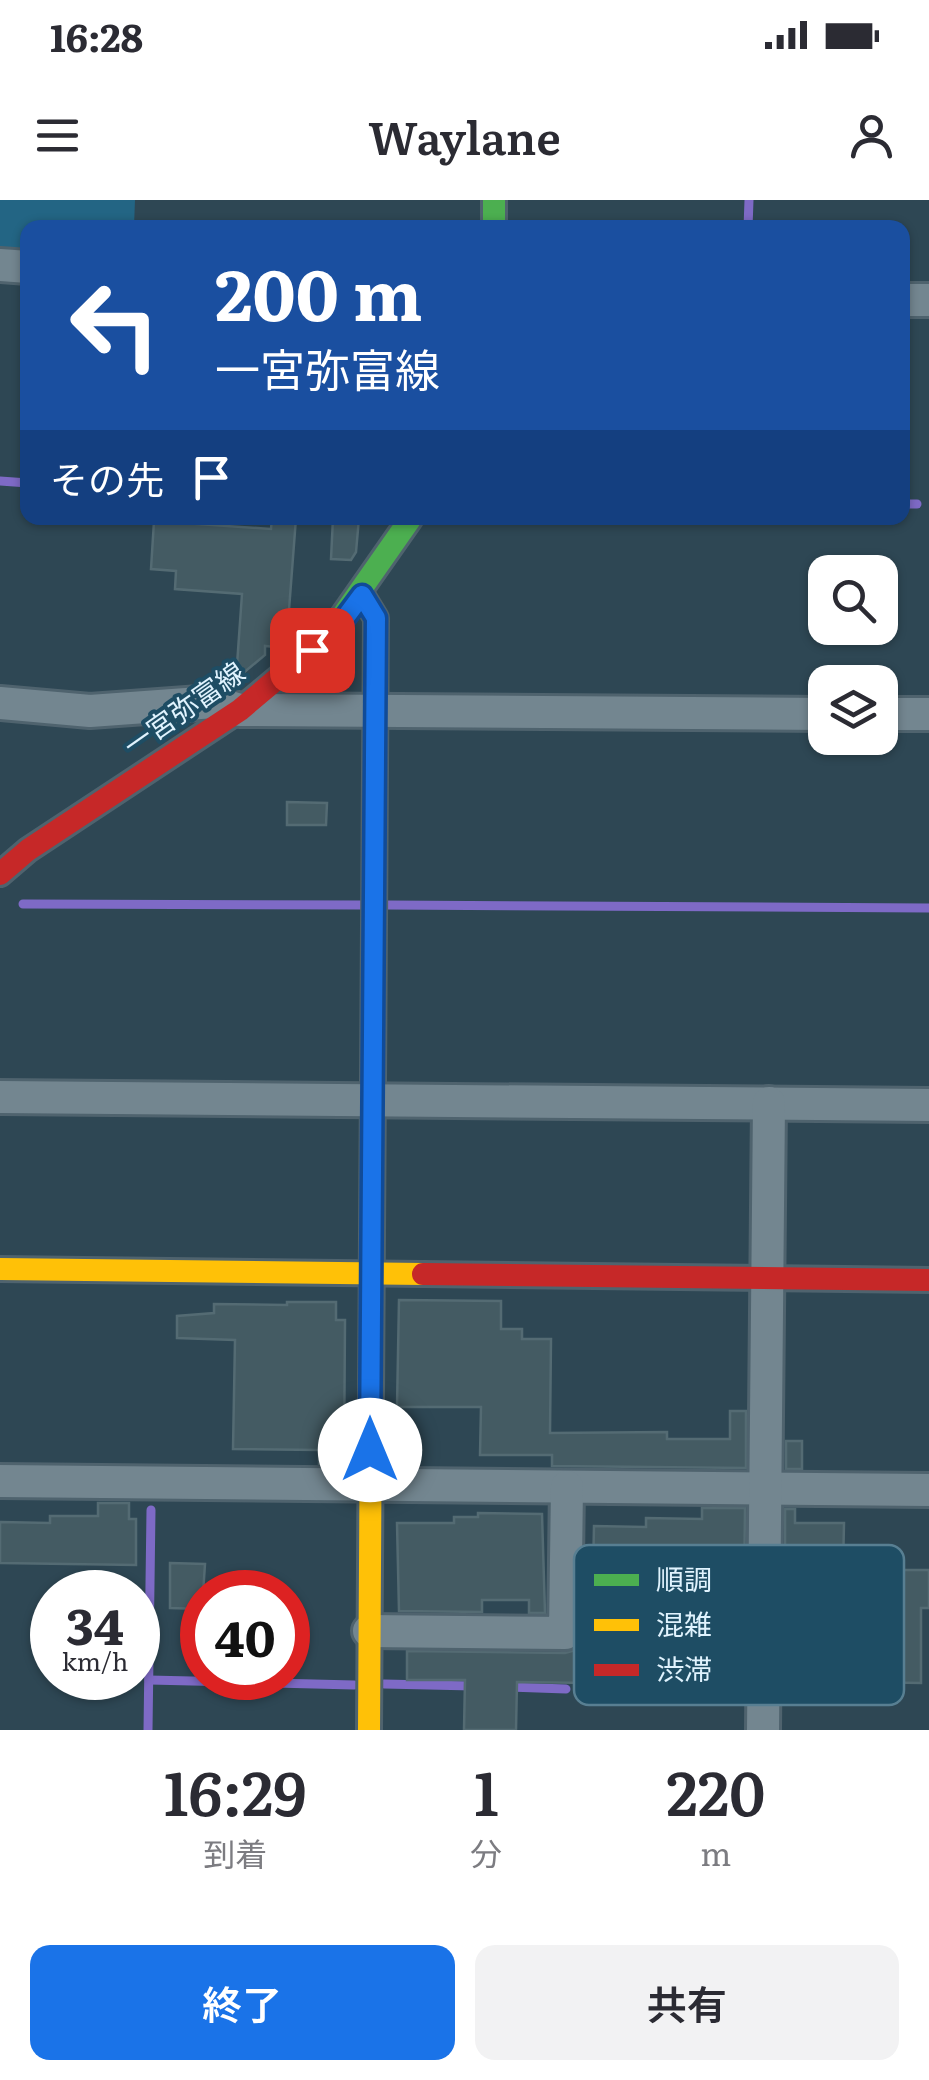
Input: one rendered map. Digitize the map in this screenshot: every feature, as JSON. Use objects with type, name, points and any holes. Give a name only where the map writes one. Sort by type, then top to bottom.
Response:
[{"type":"street","name":"一宮弥富線","points":[[0,874],[28,850],[240,710],[336,630],[407,525]]},
{"type":"street","points":[[362,595],[376,618],[369,1730]]},
{"type":"street","points":[[0,703],[105,710],[214,702],[240,710],[808,714]]},
{"type":"street","points":[[898,714],[929,714]]},
{"type":"street","points":[[0,1096],[929,1104]]},
{"type":"street","points":[[765,1545],[769,1103]]},
{"type":"street","points":[[0,1269],[929,1280]]},
{"type":"street","points":[[0,1481],[929,1490]]},
{"type":"street","points":[[370,1631],[564,1634],[567,1487]]},
{"type":"street","points":[[763,1705],[763,1730]]},
{"type":"shaded area","points":[[0,200],[135,200],[134,220],[20,220],[20,250],[0,249]]},
{"type":"building","points":[[154,525],[271,529],[271,525],[295,525],[287,636],[275,647],[265,646],[265,655],[236,679],[242,594],[175,589],[176,571],[151,569]]},
{"type":"building","points":[[333,525],[358,525],[356,552],[351,560],[331,559]]},
{"type":"building","points":[[287,802],[327,803],[326,825],[287,825]]},
{"type":"building","points":[[399,1300],[501,1301],[501,1329],[522,1329],[522,1339],[551,1339],[550,1433],[667,1432],[667,1439],[730,1439],[730,1411],[746,1411],[746,1468],[552,1466],[552,1455],[480,1455],[481,1407],[397,1407]]},
{"type":"building","points":[[336,1302],[336,1320],[345,1320],[344,1464],[319,1464],[319,1450],[233,1449],[235,1340],[177,1338],[177,1316],[214,1313],[214,1304]]},
{"type":"building","points":[[786,1441],[802,1441],[802,1469],[786,1469]]},
{"type":"building","points":[[98,1503],[129,1503],[129,1519],[136,1519],[136,1565],[0,1563],[0,1522],[50,1523],[50,1516],[98,1516]]},
{"type":"building","points":[[702,1508],[745,1508],[745,1545],[594,1545],[594,1526],[646,1527],[646,1518],[702,1519]]},
{"type":"building","points":[[785,1509],[795,1509],[795,1523],[844,1523],[844,1545],[785,1545]]},
{"type":"building","points":[[478,1513],[542,1514],[545,1613],[529,1613],[529,1600],[482,1600],[482,1612],[399,1611],[397,1523],[454,1523],[454,1517],[478,1517]]},
{"type":"building","points":[[170,1563],[205,1564],[205,1570],[180,1570],[180,1608],[170,1608]]},
{"type":"building","points":[[904,1570],[929,1570],[929,1608],[921,1608],[921,1683],[904,1683]]},
{"type":"building","points":[[407,1651],[574,1651],[574,1683],[517,1682],[516,1730],[464,1730],[465,1680],[407,1680]]},
{"type":"waterway","points":[[748,220],[749,200]]},
{"type":"waterway","points":[[0,481],[20,482]]},
{"type":"waterway","points":[[910,504],[917,504]]},
{"type":"waterway","points":[[23,904],[362,905]]},
{"type":"waterway","points":[[387,905],[929,908]]},
{"type":"waterway","points":[[148,1730],[151,1510]]},
{"type":"waterway","points":[[160,1680],[354,1685]]},
{"type":"waterway","points":[[384,1684],[473,1686]]},
{"type":"waterway","points":[[509,1687],[566,1689]]},
{"type":"traffic: fast","points":[[494,200],[494,220]]},
{"type":"traffic: fast","points":[[329,635],[406,525]]},
{"type":"traffic: fast","points":[[362,595],[376,618],[372,1234]]},
{"type":"traffic: slow","points":[[369,1730],[372,1234]]},
{"type":"traffic: slow","points":[[0,1269],[423,1274]]},
{"type":"traffic: jam","points":[[0,874],[28,850],[240,710],[329,635]]},
{"type":"traffic: jam","points":[[423,1274],[929,1280]]},
{"type":"route","points":[[312,650],[336,630],[362,595],[376,618],[370,1450]]}]
